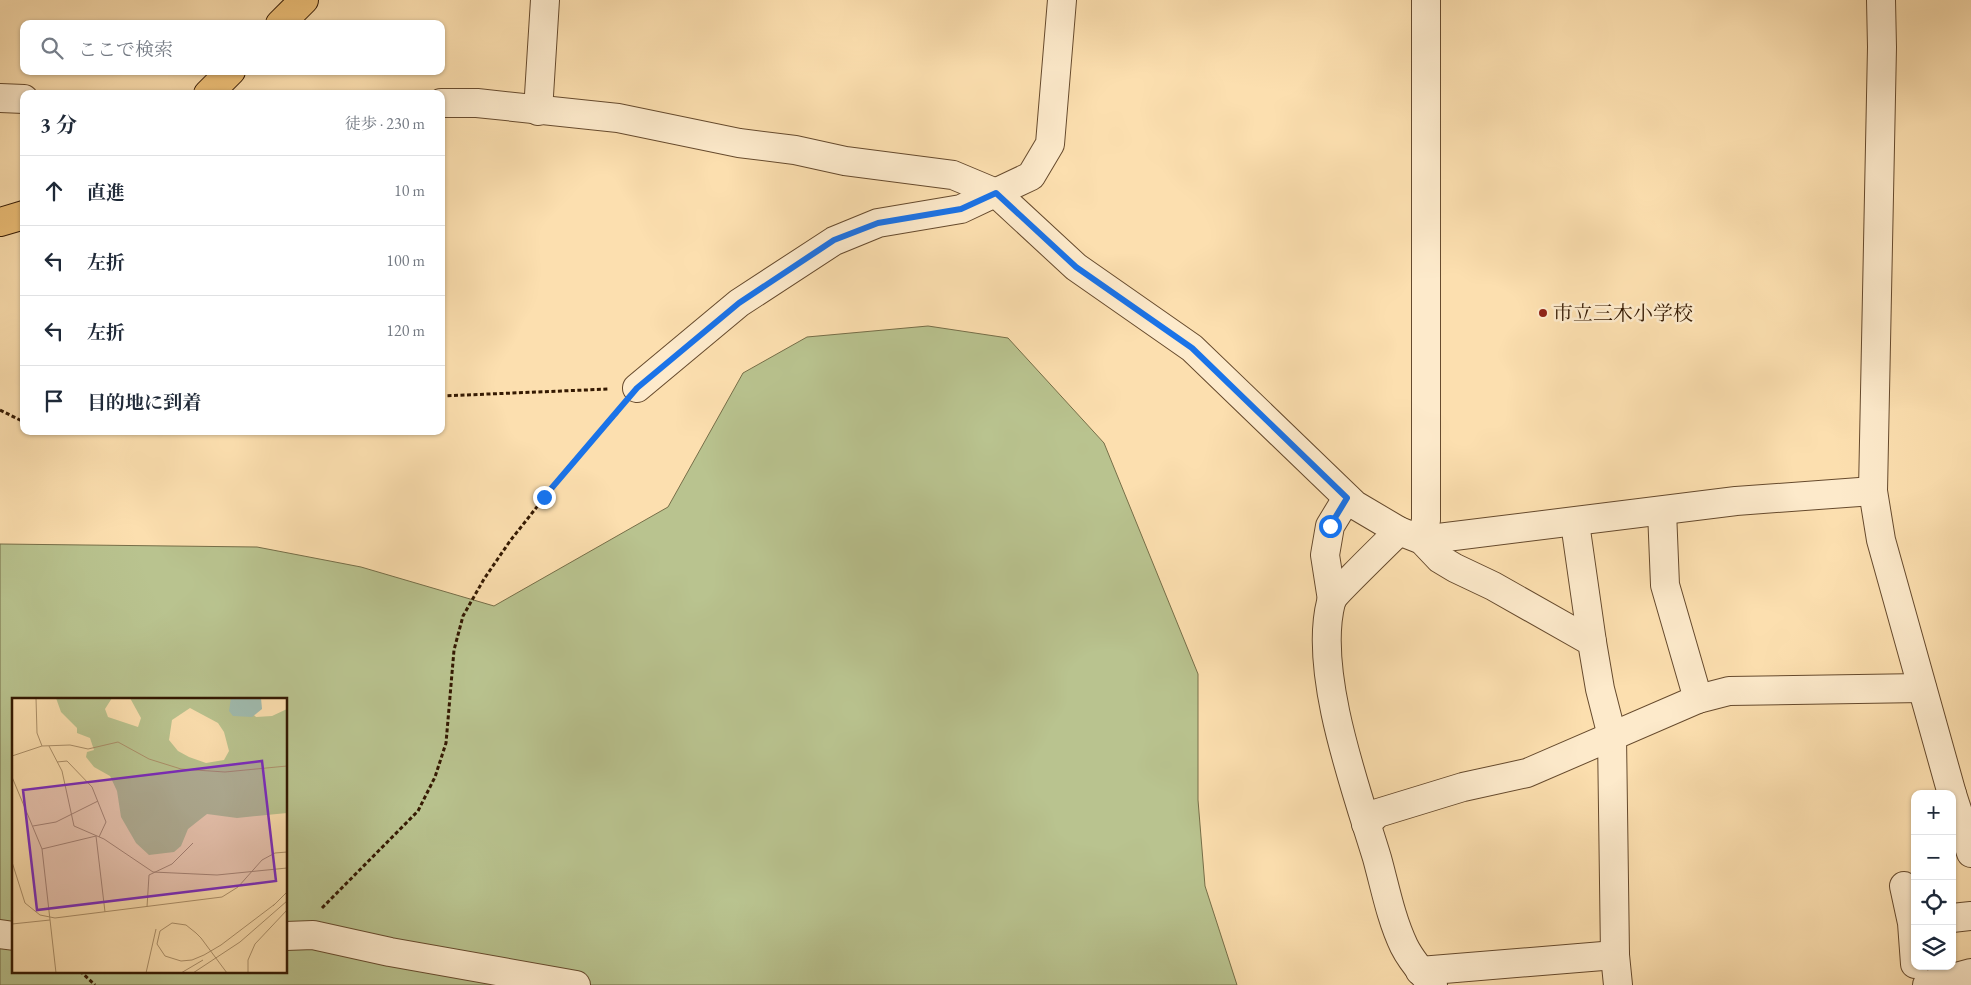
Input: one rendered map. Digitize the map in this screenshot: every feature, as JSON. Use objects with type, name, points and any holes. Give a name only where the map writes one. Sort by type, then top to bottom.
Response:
[{"type":"main road","points":[[284,20],[304,0]]},
{"type":"main road","points":[[212,90],[227,75]]},
{"type":"main road","points":[[0,222],[20,216]]},
{"type":"street","points":[[538,111],[544,0]]},
{"type":"street","points":[[637,388],[739,303],[834,240],[878,223],[961,209],[1031,176],[1050,144],[1062,0]]},
{"type":"street","points":[[1332,600],[1410,536],[1426,520],[1426,0]]},
{"type":"street","points":[[1881,0],[1882,47],[1873,491],[1881,540],[1951,790]]},
{"type":"street","points":[[0,98],[20,99]]},
{"type":"street","points":[[445,103],[477,103],[538,111],[618,118],[721,140],[795,150],[846,162],[953,175],[996,193],[1076,267],[1192,348],[1355,505],[1410,536],[1440,559],[1592,642]]},
{"type":"street","points":[[1410,536],[1575,522],[1736,501],[1873,491]]},
{"type":"street","points":[[1347,498],[1330,526],[1325,555],[1332,600],[1326,646],[1333,699],[1366,824],[1404,945],[1427,978],[1615,955]]},
{"type":"street","points":[[1662,511],[1665,585],[1698,699]]},
{"type":"street","points":[[1575,522],[1600,690],[1612,736],[1615,955],[1618,985]]},
{"type":"street","points":[[1366,824],[1378,813],[1463,787],[1527,773],[1698,699],[1730,691],[1922,688]]},
{"type":"street","points":[[1956,806],[1971,853]]},
{"type":"street","points":[[1904,886],[1911,915]]},
{"type":"street","points":[[1956,918],[1971,916]]},
{"type":"street","points":[[299,935],[576,985]]},
{"type":"street","points":[[1916,970],[1918,985]]},
{"type":"street","points":[[1927,985],[1971,973]]},
{"type":"path","points":[[445,396],[637,388]]},
{"type":"path","points":[[299,935],[328,900],[354,877],[418,811],[435,777],[446,743],[454,650],[462,616],[484,579],[544,497],[637,388]]},
{"type":"path","points":[[0,410],[20,420]]},
{"type":"path","points":[[81,972],[95,985]]},
{"type":"green space","points":[[928,326],[1008,338],[1104,443],[1198,674],[1198,800],[1205,886],[1237,985],[0,985],[0,544],[257,547],[361,567],[494,606],[668,507],[743,373],[807,337]]},
{"type":"place","name":"市立三木小学校","points":[[1543,313]]},
{"type":"route","points":[[544,497],[637,388],[739,303],[834,240],[878,223],[961,209],[996,193],[1076,267],[1192,348],[1347,498],[1330,526]]}]
